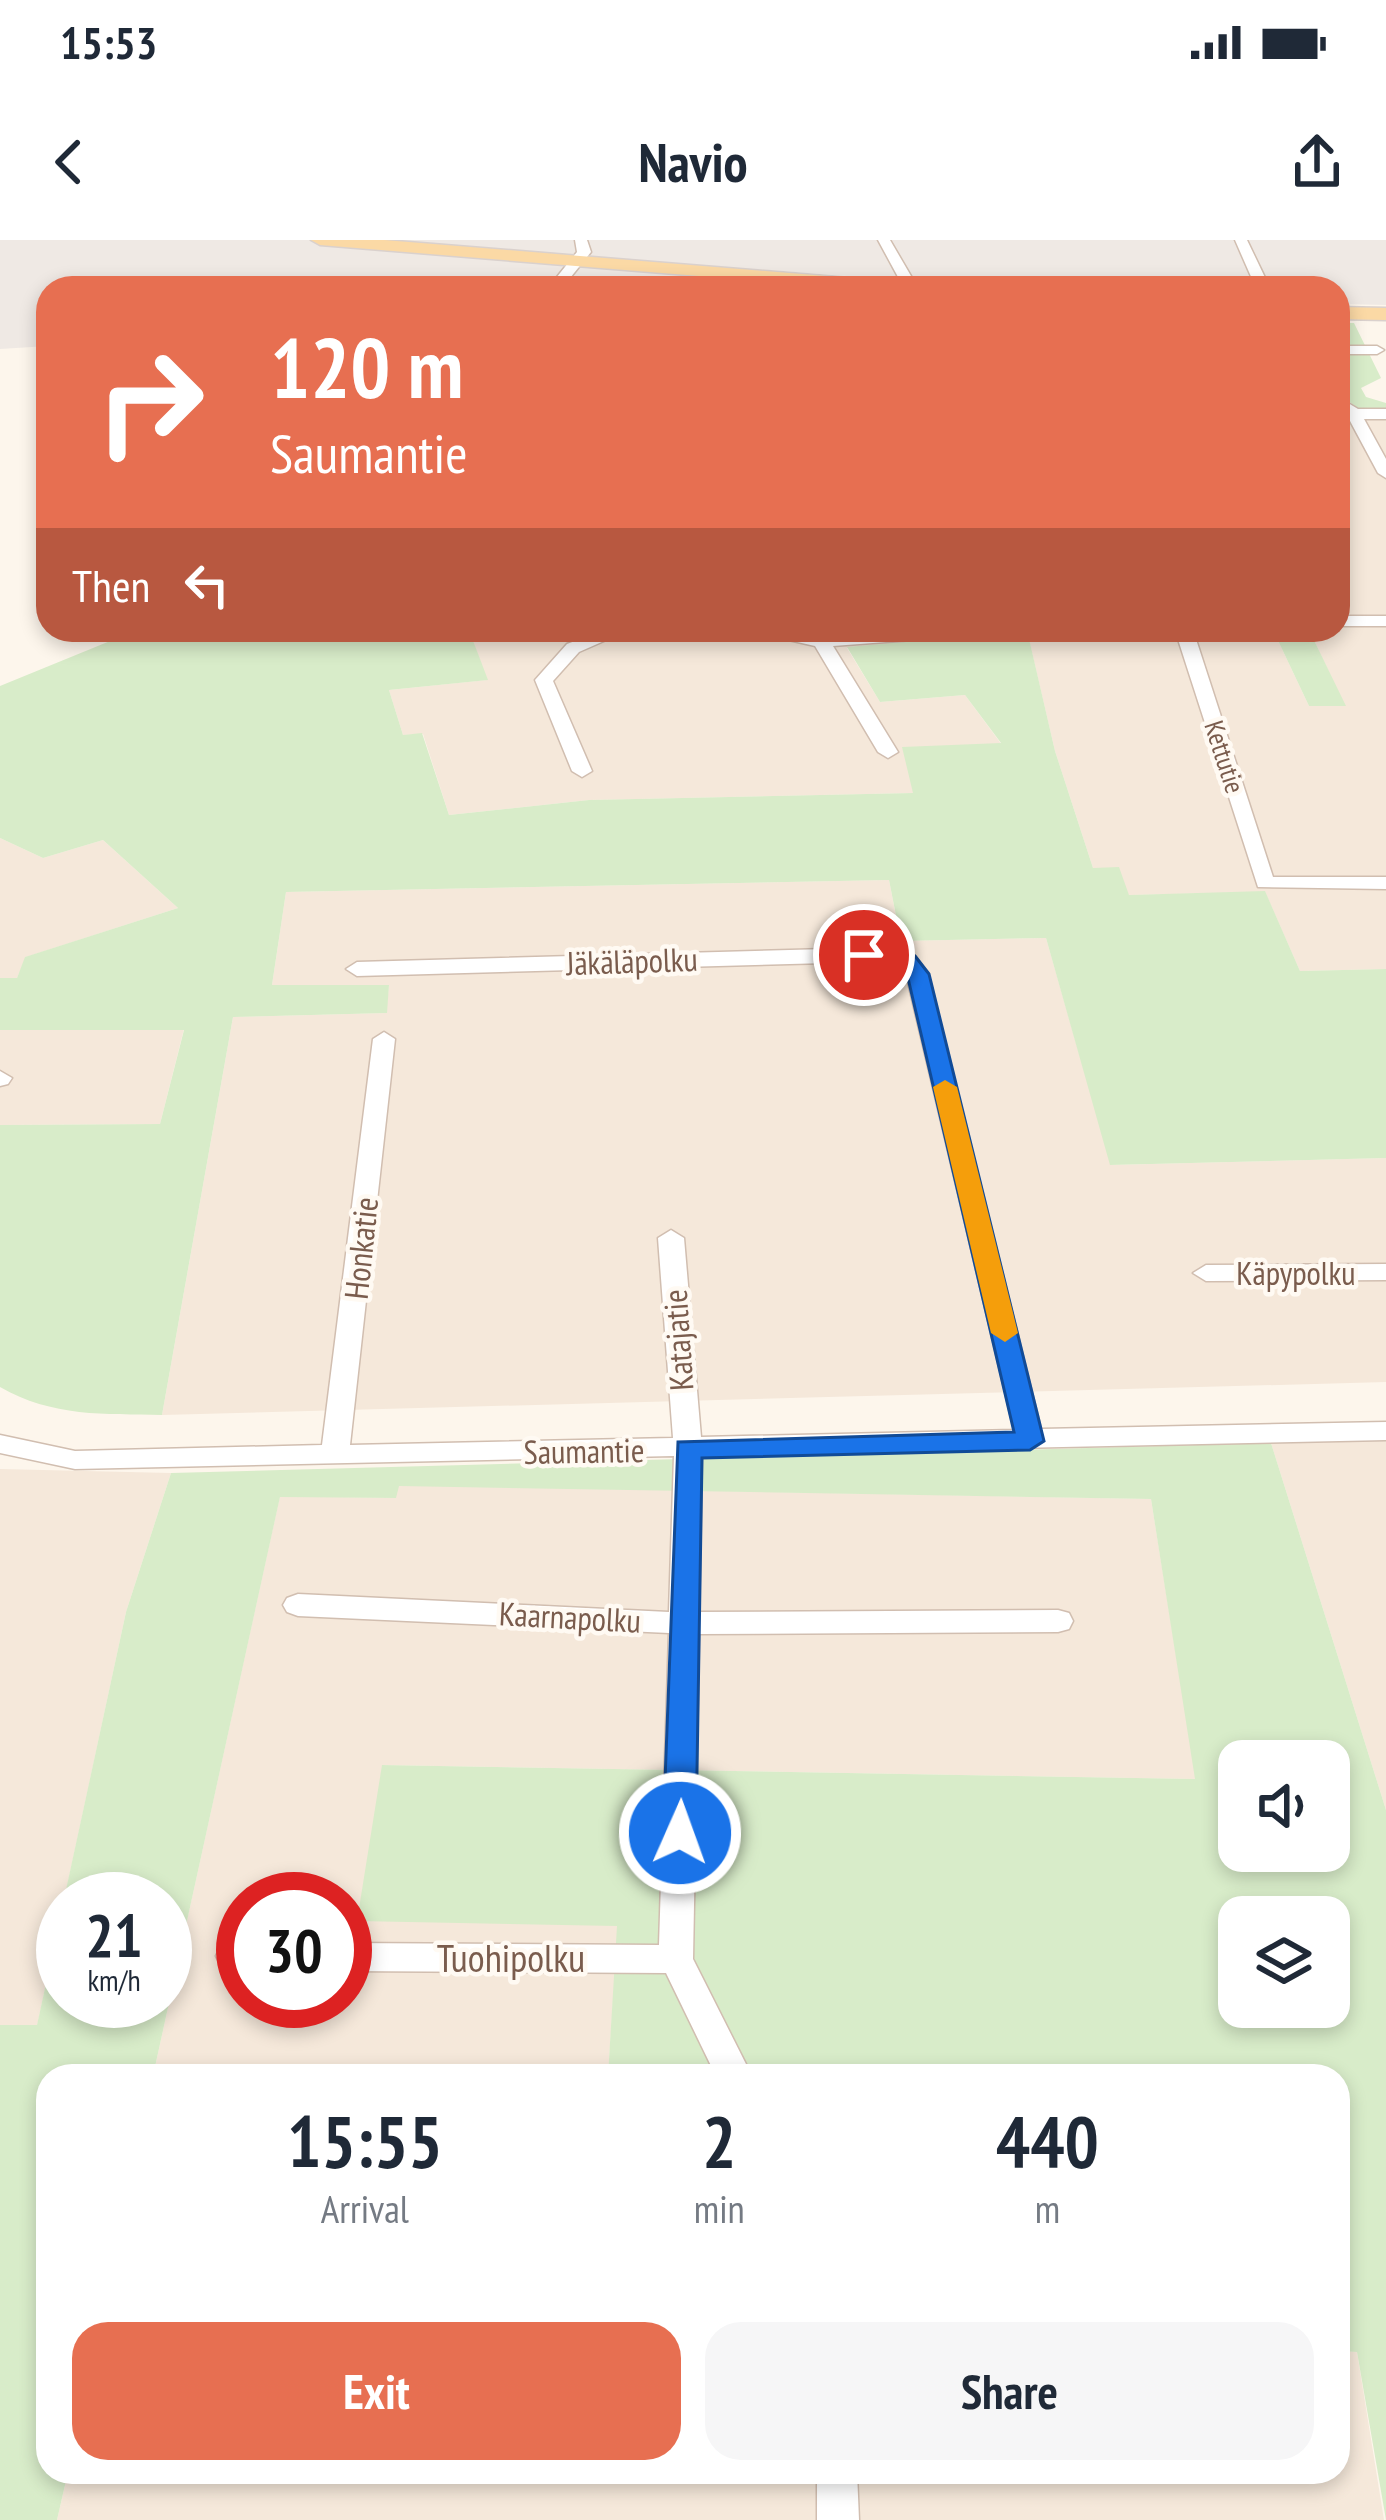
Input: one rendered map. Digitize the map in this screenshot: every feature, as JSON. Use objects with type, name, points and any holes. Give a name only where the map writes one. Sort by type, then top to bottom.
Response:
[{"type":"main road","points":[[320,240],[764,276]]},
{"type":"main road","points":[[1350,313],[1386,314]]},
{"type":"street","points":[[566,276],[584,252],[580,240]]},
{"type":"street","points":[[884,240],[904,276]]},
{"type":"street","points":[[1241,240],[1257,276]]},
{"type":"street","points":[[1350,350],[1377,350]]},
{"type":"street","points":[[1350,414],[1386,415]]},
{"type":"street","points":[[1350,420],[1386,472]]},
{"type":"street","points":[[1350,621],[1386,621]]},
{"type":"street","points":[[582,771],[544,680],[573,649],[590,642]]},
{"type":"street","points":[[821,642],[888,752]]},
{"type":"street","name":"Kettutie","points":[[1188,642],[1265,883],[1386,883]]},
{"type":"street","name":"Jäkäläpolku","points":[[357,969],[864,955],[907,961],[917,974],[1030,1441]]},
{"type":"street","name":"Honkatie","points":[[335,1456],[384,1039]]},
{"type":"street","name":"Katajatie","points":[[671,1238],[688,1449],[676,1959],[728,2064]]},
{"type":"street","name":"Käpypolku","points":[[1206,1274],[1386,1273]]},
{"type":"street","name":"Saumantie","points":[[0,1444],[75,1460],[1386,1431]]},
{"type":"street","name":"Kaarnapolku","points":[[298,1605],[686,1623],[1058,1621]]},
{"type":"street","name":"Tuohipolku","points":[[372,1957],[676,1959]]},
{"type":"street","points":[[837,2484],[838,2520]]},
{"type":"shaded area","points":[[0,240],[1386,240],[1386,305],[1350,304],[1350,276],[845,276],[754,269],[751,276],[36,276],[36,347],[0,349]]},
{"type":"shaded area","points":[[1350,402],[1363,412],[1386,412],[1386,615],[1350,615]]},
{"type":"shaded area","points":[[1386,624],[1386,969],[1300,971],[1265,892],[1129,895],[1093,868],[1055,751],[1030,642],[1279,642],[1309,706],[1345,706],[1315,642],[1350,642],[1350,627]]},
{"type":"shaded area","points":[[473,642],[905,642],[847,648],[880,702],[965,695],[1002,745],[913,793],[589,800],[449,815],[423,734],[403,735],[389,690],[487,680]]},
{"type":"shaded area","points":[[0,838],[43,858],[103,840],[178,908],[26,957],[17,978],[0,978]]},
{"type":"shaded area","points":[[889,880],[901,941],[1046,938],[1111,1165],[1386,1158],[1386,1382],[162,1415],[233,1017],[386,1013],[389,985],[272,985],[286,892]]},
{"type":"shaded area","points":[[184,1029],[160,1124],[0,1125],[0,1030]]},
{"type":"shaded area","points":[[1386,1440],[1386,1810],[1271,1443]]},
{"type":"shaded area","points":[[0,1469],[171,1473],[126,1612],[70,1872],[36,1872],[36,2026],[0,2025]]},
{"type":"shaded area","points":[[398,1485],[1151,1499],[1196,1779],[382,1765],[618,1926],[609,2064],[156,2064],[164,2028],[192,2028],[192,1898],[280,1496],[395,1498]]},
{"type":"shaded area","points":[[1350,2352],[1357,2352],[1384,2520],[57,2520],[65,2484],[1350,2484]]},
{"type":"green space","points":[[1350,323],[1381,378],[1361,388],[1366,397],[1386,403],[1386,412],[1363,412],[1350,402]]},
{"type":"green space","points":[[108,642],[474,642],[488,680],[389,690],[403,735],[422,733],[449,815],[589,800],[913,793],[902,747],[1001,743],[965,695],[880,702],[847,647],[1030,642],[1055,751],[1093,868],[1119,867],[1129,895],[1265,891],[1300,971],[1386,969],[1386,1158],[1110,1165],[1046,938],[901,941],[889,880],[286,892],[272,985],[389,985],[387,1013],[233,1017],[162,1415],[79,1412],[39,1404],[0,1387],[0,1125],[160,1124],[184,1030],[0,1030],[0,978],[17,978],[25,957],[178,908],[103,840],[43,858],[0,838],[0,686]]},
{"type":"green space","points":[[1279,642],[1315,642],[1346,706],[1309,706]]},
{"type":"green space","points":[[1271,1443],[1386,1810],[1386,2520],[1357,2352],[1350,2352],[1350,2064],[609,2064],[617,1926],[372,1921],[372,1872],[365,1872],[382,1765],[1195,1779],[1151,1499],[399,1486],[396,1498],[280,1497],[192,1898],[192,1872],[70,1872],[126,1612],[171,1473]]},
{"type":"green space","points":[[0,2025],[164,2028],[156,2064],[36,2064],[36,2484],[65,2484],[57,2520],[0,2520]]},
{"type":"slow traffic","points":[[945,1087],[1005,1333]]},
{"type":"route","points":[[680,1833],[688,1449],[1030,1441],[917,974],[907,961],[864,955]]}]
